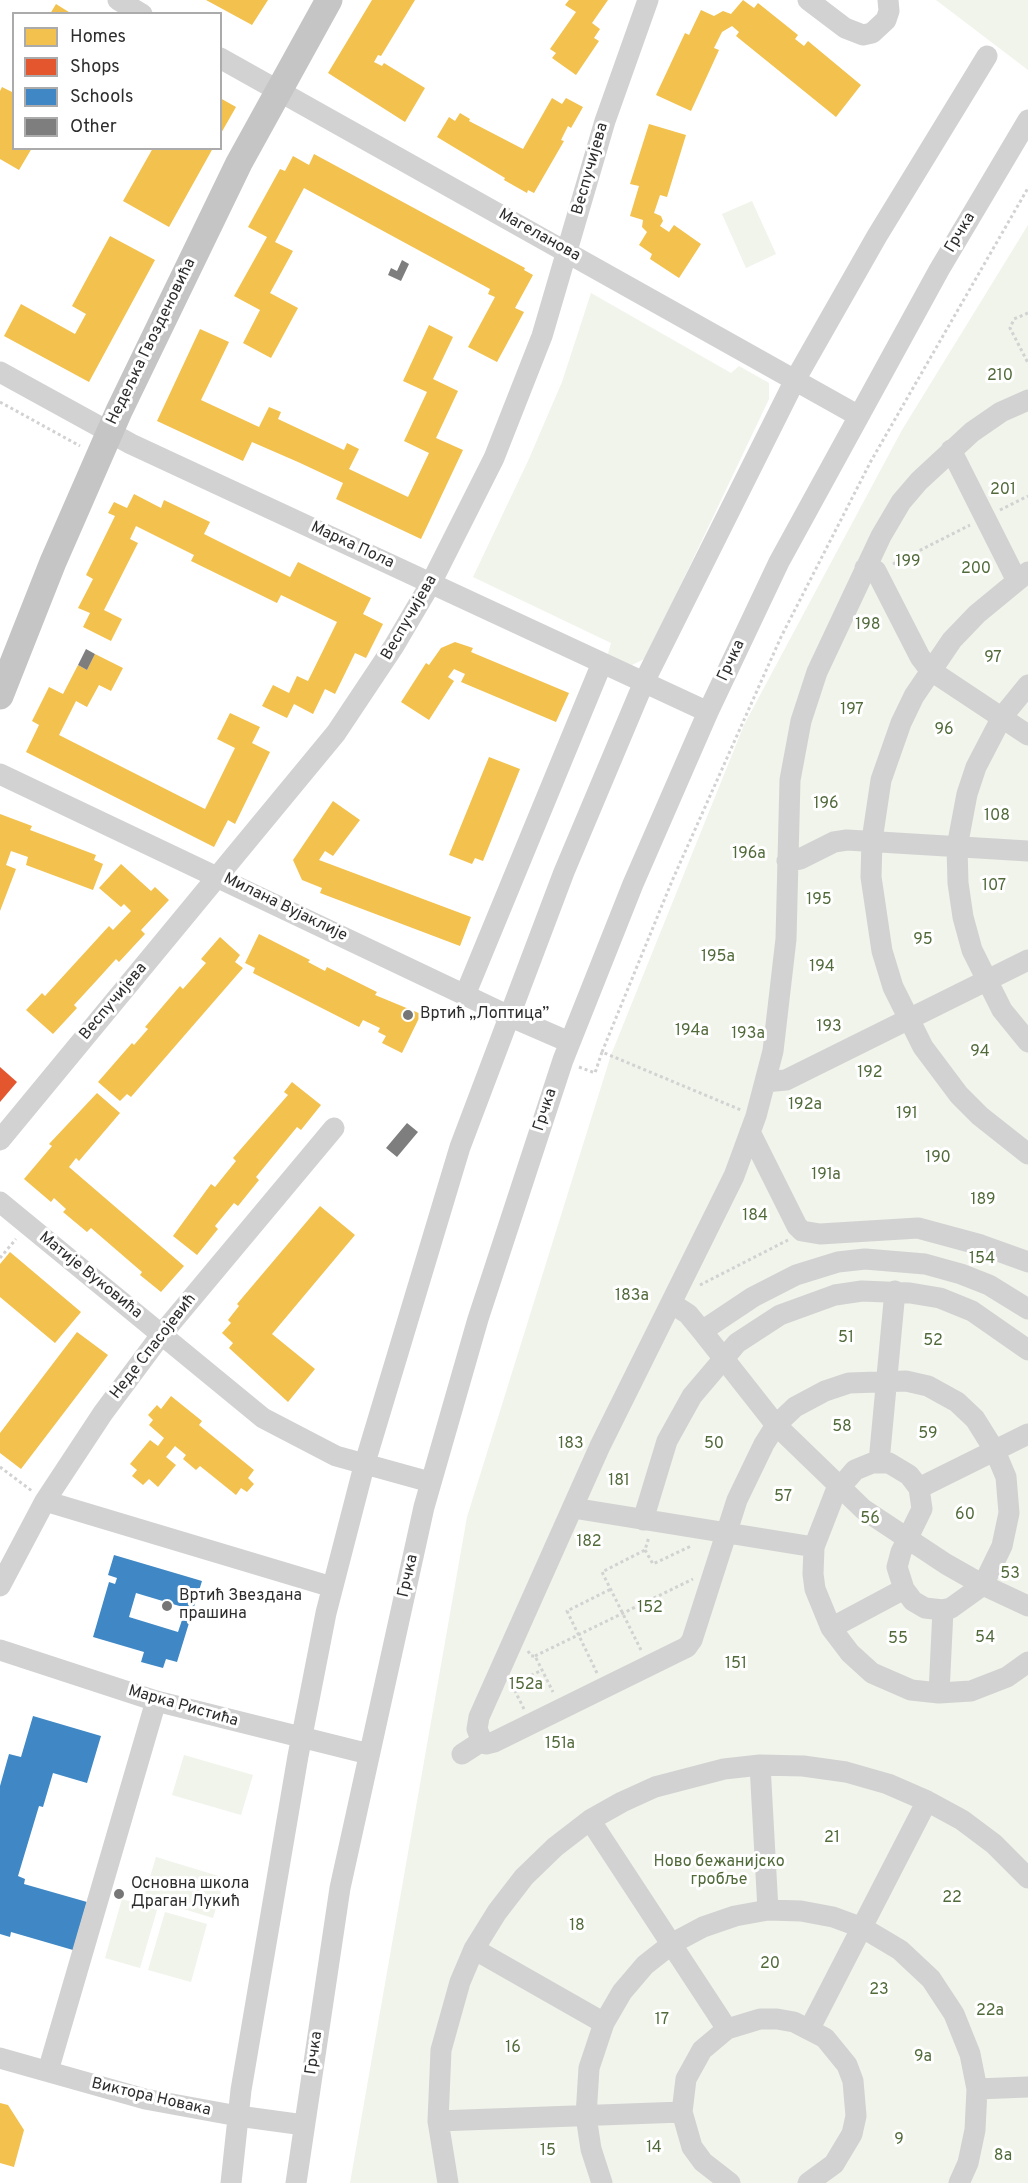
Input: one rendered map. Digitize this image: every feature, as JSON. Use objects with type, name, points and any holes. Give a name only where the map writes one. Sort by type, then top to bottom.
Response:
[{"type":"main road","name":"Недељка Гвозденовића","points":[[0,696],[52,562],[104,445],[228,187],[329,0]]},
{"type":"street","points":[[118,0],[139,12]]},
{"type":"street","name":"Веспучијева","points":[[0,1140],[336,733],[394,646],[431,583],[477,495],[508,425],[542,336],[620,73],[648,0]]},
{"type":"street","points":[[808,0],[845,28],[863,35],[872,33],[886,20],[889,11],[888,0]]},
{"type":"street","points":[[231,2183],[238,2116],[301,1739],[332,1587],[364,1466],[446,1190],[508,1016],[564,872],[644,682],[795,380],[877,236],[987,56]]},
{"type":"street","name":"Магеланова","points":[[222,59],[857,415]]},
{"type":"street","name":"Грчка","points":[[296,2183],[340,1888],[430,1482],[478,1319],[569,1042],[708,712],[779,562],[857,415],[1028,120]]},
{"type":"street","name":"Марка Пола","points":[[0,372],[104,445],[431,583],[708,712]]},
{"type":"street","points":[[482,1742],[477,1729],[479,1718],[604,1436],[729,1187],[753,1124],[773,1051],[782,990],[786,939],[790,780],[801,721],[817,672],[870,569],[901,502],[951,450],[1001,412],[1028,400]]},
{"type":"street","points":[[951,450],[985,517],[1022,575],[977,614],[930,670],[910,705],[890,751],[879,790],[872,840],[871,877],[878,933],[893,987],[907,1019],[940,1072],[959,1095],[994,1129],[1027,1153]]},
{"type":"street","points":[[870,569],[920,657],[930,670],[1028,735]]},
{"type":"street","points":[[465,995],[602,663]]},
{"type":"street","points":[[1028,685],[1002,717],[976,767],[965,803],[957,847],[958,883],[963,917],[972,950],[985,981],[1002,1010],[1028,1042]]},
{"type":"street","name":"Милана Вујаклије","points":[[0,774],[219,876],[508,1016],[569,1042]]},
{"type":"street","points":[[787,861],[800,859],[834,842],[872,840],[1028,851]]},
{"type":"street","points":[[765,1082],[786,1080],[1028,960]]},
{"type":"street","points":[[753,1124],[797,1226],[802,1231],[820,1234],[918,1228],[981,1245],[1028,1262]]},
{"type":"street","name":"Неде Спасојевић","points":[[0,1586],[45,1501],[103,1413],[162,1335],[334,1128]]},
{"type":"street","name":"Матије Вуковића","points":[[0,1202],[263,1418],[336,1456],[364,1466],[430,1482]]},
{"type":"street","points":[[702,1331],[753,1297],[796,1275],[838,1262],[865,1259],[925,1264],[961,1274],[998,1290],[1028,1309]]},
{"type":"street","points":[[648,1520],[667,1441],[692,1396],[723,1358],[764,1324],[809,1303],[862,1291],[895,1291],[940,1298],[985,1319],[1028,1350]]},
{"type":"street","points":[[879,1462],[895,1291]]},
{"type":"street","points":[[676,1295],[688,1314],[776,1425],[875,1519],[983,1586],[1028,1606]]},
{"type":"street","points":[[462,1754],[482,1742],[494,1742],[649,1667],[679,1652],[692,1640],[746,1477],[776,1425],[795,1407],[825,1391],[849,1383],[886,1380],[917,1383],[947,1395],[975,1419],[995,1451],[1006,1477],[1009,1513],[1002,1546],[983,1586],[958,1605],[943,1610],[920,1605],[904,1589],[897,1567],[922,1509],[919,1488],[902,1469],[879,1462],[855,1470],[839,1486],[822,1522],[814,1547],[815,1589],[831,1628],[850,1653],[880,1678],[911,1690],[958,1693],[984,1687],[1007,1677],[1028,1662]]},
{"type":"street","points":[[919,1488],[1028,1434]]},
{"type":"street","points":[[45,1501],[332,1587]]},
{"type":"street","points":[[573,1508],[814,1547]]},
{"type":"street","points":[[831,1628],[904,1589]]},
{"type":"street","points":[[939,1692],[943,1610]]},
{"type":"street","name":"Марка Ристића","points":[[0,1650],[156,1701],[301,1739],[369,1754]]},
{"type":"street","points":[[48,2071],[156,1701]]},
{"type":"street","points":[[760,1765],[768,1910]]},
{"type":"street","points":[[448,2183],[438,2121],[438,2086],[444,2039],[460,1982],[474,1949],[497,1912],[524,1877],[555,1846],[590,1820],[655,1787],[724,1769],[760,1765],[803,1766],[846,1772],[888,1784],[927,1801],[962,1820],[994,1844],[1028,1878]]},
{"type":"street","points":[[810,2028],[927,1801]]},
{"type":"street","points":[[590,1820],[673,1943],[727,2029]]},
{"type":"street","points":[[602,2183],[591,2149],[586,2116],[589,2068],[604,2023],[622,1992],[645,1965],[673,1943],[702,1927],[724,1919],[768,1910],[801,1911],[833,1917],[863,1928],[900,1950],[931,1979],[954,2014],[970,2054],[977,2090],[975,2130],[968,2163],[959,2183]]},
{"type":"street","points":[[474,1949],[604,2023]]},
{"type":"street","points":[[730,2183],[703,2162],[692,2147],[682,2112],[682,2095],[693,2064],[702,2050],[727,2029],[743,2022],[768,2019],[794,2022],[810,2028],[825,2038],[842,2058],[853,2082],[856,2116],[844,2150],[818,2181]]},
{"type":"street","name":"Виктора Новака","points":[[0,2058],[145,2099],[304,2125]]},
{"type":"street","points":[[977,2090],[1028,2087]]},
{"type":"street","points":[[438,2121],[682,2112]]},
{"type":"path","points":[[595,1073],[672,881],[781,637],[872,461],[1028,188]]},
{"type":"path","points":[[1028,313],[1011,323],[1028,363]]},
{"type":"path","points":[[0,402],[104,445]]},
{"type":"path","points":[[870,569],[1028,496]]},
{"type":"path","points":[[602,1052],[753,1124]]},
{"type":"path","points":[[0,1258],[28,1225]]},
{"type":"path","points":[[676,1295],[698,1286],[802,1231]]},
{"type":"path","points":[[0,1467],[45,1501]]},
{"type":"path","points":[[648,1520],[645,1550],[653,1564],[697,1544]]},
{"type":"path","points":[[645,1550],[602,1572],[649,1667]]},
{"type":"path","points":[[561,1709],[535,1656],[715,1568]]},
{"type":"path","points":[[604,1689],[567,1611],[611,1589]]},
{"type":"path","points":[[531,1724],[512,1685],[542,1670]]},
{"type":"green space","points":[[936,0],[1028,0],[1028,70]]},
{"type":"green space","points":[[752,201],[776,254],[746,268],[722,214]]},
{"type":"green space","name":"Ново бежанијско гробље","points":[[1028,225],[1028,2183],[350,2183],[467,1517],[611,1055],[744,725],[902,430]]},
{"type":"green space","points":[[591,293],[731,373],[739,366],[769,383],[769,399],[646,658],[630,666],[608,654],[611,643],[473,577],[528,461],[562,382]]},
{"type":"green space","points":[[184,1755],[253,1775],[241,1815],[172,1795]]},
{"type":"green space","points":[[156,1857],[225,1878],[213,1918],[144,1897]]},
{"type":"green space","points":[[122,1899],[157,1910],[140,1968],[105,1958]]},
{"type":"green space","points":[[165,1912],[207,1924],[191,1982],[148,1970]]},
{"type":"building: Homes","points":[[206,0],[268,0],[252,25]]},
{"type":"building: Homes","points":[[372,0],[415,0],[381,56],[378,55],[374,62],[382,66],[384,63],[425,88],[405,122],[328,73]]},
{"type":"building: Homes","points":[[569,0],[608,0],[592,23],[600,29],[594,38],[599,41],[576,75],[552,58],[556,53],[550,49],[576,12],[565,5]]},
{"type":"building: Homes","points":[[743,0],[754,8],[758,3],[798,35],[795,39],[804,46],[808,41],[861,85],[836,117],[736,36],[739,32],[732,26],[722,32],[714,48],[719,50],[691,111],[656,95],[685,33],[689,35],[701,10],[714,16],[723,11],[731,14]]},
{"type":"building: Homes","points":[[56,4],[69,12],[51,12]]},
{"type":"building: Homes","points":[[2,87],[12,92],[12,150],[31,150],[19,170],[0,159],[0,91]]},
{"type":"building: Homes","points":[[552,98],[562,104],[566,98],[583,107],[571,128],[568,126],[561,140],[564,141],[534,193],[528,190],[527,193],[504,180],[505,178],[437,137],[449,117],[455,121],[460,113],[470,119],[469,121],[523,149]]},
{"type":"building: Homes","points":[[222,99],[236,107],[222,132]]},
{"type":"building: Homes","points":[[649,124],[686,135],[667,197],[660,195],[654,213],[661,216],[663,221],[660,226],[669,232],[674,225],[701,244],[679,278],[650,259],[652,254],[639,245],[647,232],[642,227],[643,220],[630,216],[639,186],[630,184]]},
{"type":"building: Homes","points":[[152,150],[212,150],[169,227],[123,201]]},
{"type":"building: Homes","points":[[314,154],[525,268],[524,270],[533,275],[515,308],[524,312],[497,362],[468,347],[495,297],[488,294],[490,289],[304,188],[275,242],[293,251],[270,293],[298,308],[271,358],[243,343],[260,310],[234,296],[267,237],[248,227],[280,169],[285,171],[293,156],[309,165]]},
{"type":"building: Homes","points":[[110,236],[155,260],[89,382],[4,336],[21,304],[75,334],[86,314],[72,306]]},
{"type":"building: Homes","points":[[429,325],[453,337],[433,379],[458,391],[436,438],[463,450],[421,539],[336,499],[343,483],[298,462],[252,442],[243,461],[157,421],[200,329],[229,342],[201,400],[259,427],[269,407],[281,412],[278,419],[344,450],[347,443],[359,449],[349,469],[408,497],[429,453],[404,441],[427,392],[403,381]]},
{"type":"building: Homes","points":[[134,494],[161,508],[164,500],[210,522],[204,534],[290,577],[298,562],[371,598],[363,614],[383,624],[366,658],[355,653],[335,694],[325,689],[313,714],[294,704],[287,718],[262,706],[273,685],[289,693],[297,676],[308,681],[337,622],[281,595],[277,603],[191,561],[194,555],[136,526],[130,539],[138,543],[104,610],[122,619],[111,641],[83,627],[90,613],[78,608],[93,579],[86,575],[115,516],[108,513],[114,502],[127,508]]},
{"type":"building: Homes","points":[[455,642],[473,648],[471,652],[569,693],[556,722],[461,682],[465,674],[454,669],[448,677],[454,681],[429,720],[401,702],[426,663],[429,665],[441,648]]},
{"type":"building: Homes","points":[[95,654],[123,668],[111,691],[99,685],[87,707],[76,701],[59,735],[205,809],[235,748],[217,739],[230,713],[260,727],[252,743],[270,752],[235,824],[228,820],[214,847],[26,752],[39,725],[32,721],[49,687],[63,694],[78,665],[87,670]]},
{"type":"building: Homes","points":[[489,757],[520,769],[483,861],[475,858],[472,864],[449,855]]},
{"type":"building: Homes","points":[[333,801],[360,820],[333,856],[325,851],[319,860],[471,917],[460,946],[320,893],[322,888],[302,880],[293,860]]},
{"type":"building: Homes","points":[[0,814],[32,826],[30,830],[96,855],[94,860],[103,864],[93,890],[26,865],[28,857],[11,851],[6,865],[16,869],[0,911]]},
{"type":"building: Homes","points":[[121,864],[151,891],[155,887],[169,900],[141,930],[145,934],[119,962],[116,959],[74,1005],[77,1008],[53,1034],[26,1010],[42,993],[45,996],[109,926],[113,930],[131,911],[124,904],[121,907],[99,888]]},
{"type":"building: Homes","points":[[259,934],[310,960],[308,962],[325,971],[327,967],[377,992],[375,995],[421,1014],[402,1053],[382,1043],[386,1036],[378,1032],[380,1028],[363,1020],[359,1027],[253,973],[255,968],[245,963]]},
{"type":"building: Homes","points":[[220,937],[240,955],[235,962],[243,968],[131,1097],[127,1094],[120,1101],[98,1082],[132,1043],[134,1045],[148,1029],[145,1027],[180,986],[183,989],[206,963],[201,959]]},
{"type":"building: Homes","points":[[292,1082],[321,1105],[301,1130],[297,1127],[256,1177],[259,1180],[238,1206],[234,1203],[215,1226],[218,1229],[197,1255],[173,1236],[211,1184],[215,1187],[236,1161],[233,1158],[288,1095],[284,1092]]},
{"type":"building: Homes","points":[[97,1093],[120,1113],[79,1161],[76,1158],[69,1167],[184,1266],[161,1292],[140,1275],[142,1272],[91,1228],[87,1232],[63,1212],[66,1209],[54,1198],[51,1202],[24,1179],[52,1146],[49,1144]]},
{"type":"building: Homes","points":[[320,1206],[355,1235],[272,1334],[315,1369],[288,1402],[229,1348],[233,1343],[222,1333],[231,1323],[228,1320],[239,1306],[237,1304]]},
{"type":"building: Homes","points":[[10,1252],[81,1312],[55,1343],[0,1297],[0,1264]]},
{"type":"building: Homes","points":[[77,1332],[108,1355],[21,1469],[0,1453],[0,1433]]},
{"type":"building: Homes","points":[[171,1396],[202,1421],[199,1425],[254,1470],[248,1478],[254,1484],[247,1492],[241,1488],[236,1495],[200,1466],[196,1470],[183,1459],[186,1455],[175,1446],[166,1457],[176,1465],[158,1487],[149,1479],[143,1485],[132,1476],[137,1470],[130,1464],[150,1440],[158,1446],[164,1438],[149,1425],[153,1420],[148,1415],[157,1405],[161,1409]]},
{"type":"building: Homes","points":[[0,2103],[8,2105],[24,2130],[14,2167],[0,2163]]},
{"type":"building: Shops","points":[[0,1067],[17,1082],[0,1102]]},
{"type":"building: Schools","points":[[114,1555],[202,1581],[177,1662],[166,1659],[163,1668],[141,1662],[144,1652],[93,1637],[109,1582],[115,1584],[117,1578],[108,1575]],"holes":[[[136,1593],[186,1608],[178,1632],[129,1617]]]},
{"type":"building: Schools","points":[[33,1716],[101,1736],[87,1783],[53,1773],[43,1807],[39,1806],[18,1876],[25,1879],[24,1884],[87,1902],[73,1950],[11,1932],[10,1937],[0,1934],[0,1786],[9,1754],[21,1757]]},
{"type":"building: Other","points":[[402,260],[409,264],[401,281],[388,275],[391,268],[397,271]]},
{"type":"building: Other","points":[[86,649],[95,654],[87,670],[78,665]]},
{"type":"building: Other","points":[[407,1123],[418,1132],[397,1157],[386,1148]]},
{"type":"place","name":"Вртић „Лоптица”","points":[[408,1015]]},
{"type":"place","name":"Вртић Звездана прашина","points":[[167,1606]]},
{"type":"place","name":"Основна школа Драган Лукић","points":[[119,1894]]},
{"type":"park label","name":"210","points":[[1000,377]]},
{"type":"park label","name":"201","points":[[1003,491]]},
{"type":"park label","name":"199","points":[[908,563]]},
{"type":"park label","name":"200","points":[[976,570]]},
{"type":"park label","name":"198","points":[[868,626]]},
{"type":"park label","name":"97","points":[[993,659]]},
{"type":"park label","name":"197","points":[[852,711]]},
{"type":"park label","name":"96","points":[[944,731]]},
{"type":"park label","name":"196","points":[[826,805]]},
{"type":"park label","name":"108","points":[[997,817]]},
{"type":"park label","name":"196a","points":[[749,855]]},
{"type":"park label","name":"107","points":[[994,887]]},
{"type":"park label","name":"195","points":[[819,901]]},
{"type":"park label","name":"95","points":[[923,941]]},
{"type":"park label","name":"195a","points":[[718,958]]},
{"type":"park label","name":"194","points":[[822,968]]},
{"type":"park label","name":"193","points":[[829,1028]]},
{"type":"park label","name":"194a","points":[[692,1032]]},
{"type":"park label","name":"193a","points":[[748,1035]]},
{"type":"park label","name":"94","points":[[980,1053]]},
{"type":"park label","name":"192","points":[[870,1074]]},
{"type":"park label","name":"192а","points":[[805,1106]]},
{"type":"park label","name":"191","points":[[907,1115]]},
{"type":"park label","name":"190","points":[[938,1159]]},
{"type":"park label","name":"191a","points":[[826,1176]]},
{"type":"park label","name":"189","points":[[983,1201]]},
{"type":"park label","name":"184","points":[[755,1217]]},
{"type":"park label","name":"154","points":[[982,1260]]},
{"type":"park label","name":"183a","points":[[632,1297]]},
{"type":"park label","name":"51","points":[[846,1339]]},
{"type":"park label","name":"52","points":[[933,1342]]},
{"type":"park label","name":"58","points":[[842,1428]]},
{"type":"park label","name":"59","points":[[928,1435]]},
{"type":"park label","name":"183","points":[[571,1445]]},
{"type":"park label","name":"50","points":[[714,1445]]},
{"type":"park label","name":"181","points":[[619,1482]]},
{"type":"park label","name":"57","points":[[783,1498]]},
{"type":"park label","name":"60","points":[[965,1516]]},
{"type":"park label","name":"56","points":[[870,1520]]},
{"type":"park label","name":"182","points":[[589,1543]]},
{"type":"park label","name":"53","points":[[1010,1575]]},
{"type":"park label","name":"152","points":[[650,1609]]},
{"type":"park label","name":"54","points":[[985,1639]]},
{"type":"park label","name":"55","points":[[898,1640]]},
{"type":"park label","name":"151","points":[[736,1665]]},
{"type":"park label","name":"152a","points":[[526,1686]]},
{"type":"park label","name":"151a","points":[[560,1745]]},
{"type":"park label","name":"21","points":[[832,1839]]},
{"type":"park label","name":"22","points":[[952,1899]]},
{"type":"park label","name":"18","points":[[577,1927]]},
{"type":"park label","name":"20","points":[[770,1965]]},
{"type":"park label","name":"23","points":[[879,1991]]},
{"type":"park label","name":"22a","points":[[990,2012]]},
{"type":"park label","name":"17","points":[[662,2021]]},
{"type":"park label","name":"16","points":[[513,2049]]},
{"type":"park label","name":"9a","points":[[923,2058]]},
{"type":"park label","name":"9","points":[[899,2141]]},
{"type":"park label","name":"14","points":[[654,2149]]},
{"type":"park label","name":"15","points":[[548,2152]]},
{"type":"park label","name":"8a","points":[[1003,2157]]}]
